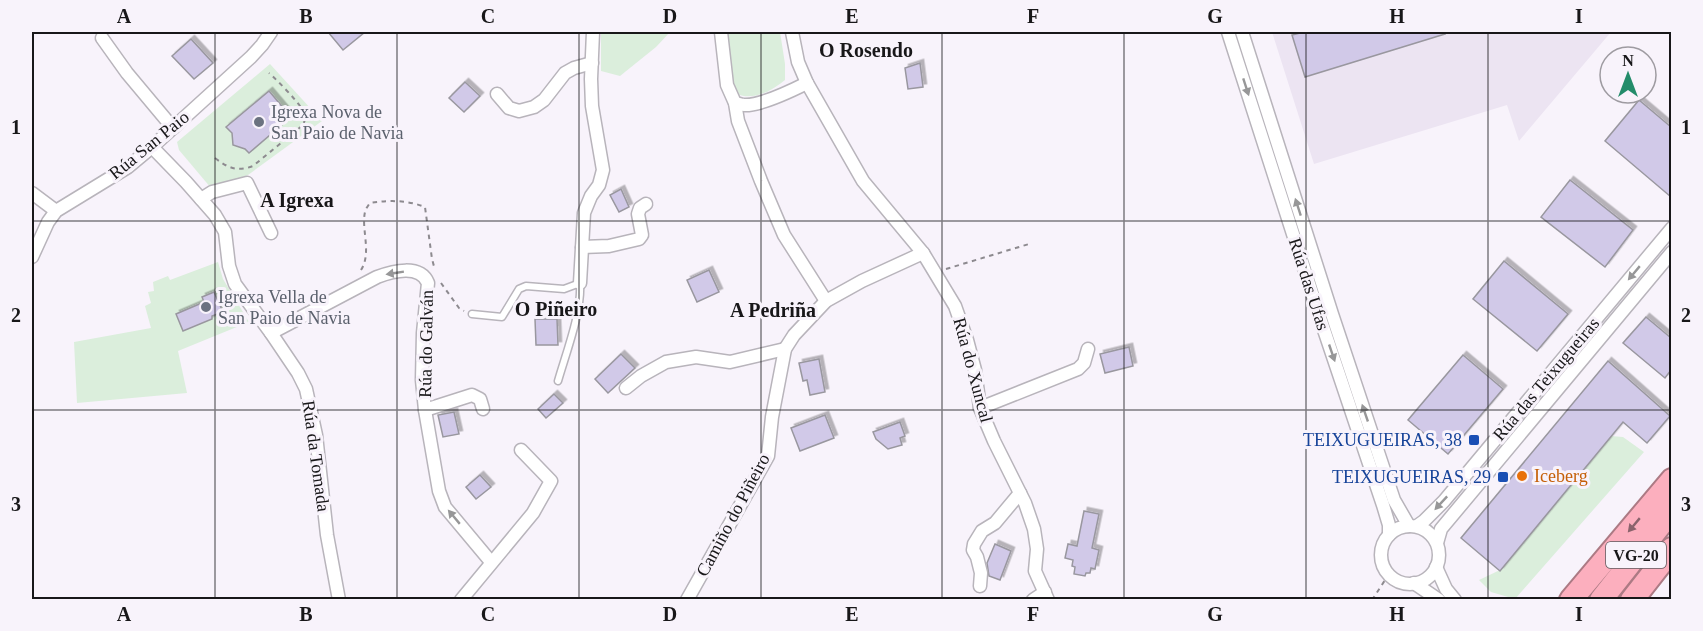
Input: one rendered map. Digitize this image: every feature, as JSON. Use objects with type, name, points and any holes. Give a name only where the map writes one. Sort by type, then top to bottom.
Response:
[{"type":"highway","points":[[1571,600],[1671,480]]},
{"type":"highway","name":"VG-20","points":[[1601,600],[1671,510]]},
{"type":"highway","name":"VG-20","points":[[1632,600],[1671,549]]},
{"type":"street","name":"Rúa San Paio","points":[[32,258],[48,222],[56,211],[128,167],[251,57],[271,32]]},
{"type":"street","points":[[580,283],[585,213],[591,196],[599,185],[603,170],[592,106],[593,32]]},
{"type":"street","points":[[721,32],[727,85],[761,181],[784,235],[826,301]]},
{"type":"street","name":"Rúa do Xuncal","points":[[792,32],[798,62],[807,83],[863,181],[923,253],[955,306],[975,370],[980,408],[1025,503],[1036,538],[1035,570],[1046,596]]},
{"type":"street","name":"Rúa das Ufas","points":[[1228,32],[1389,525],[1389,536],[1383,545],[1382,555],[1383,566],[1389,574]]},
{"type":"street","name":"Rúa das Ufas","points":[[1242,32],[1332,314],[1395,500],[1413,526],[1425,530],[1437,543]]},
{"type":"street","points":[[102,38],[127,73],[173,128]]},
{"type":"street","points":[[497,94],[509,108],[519,111],[534,107],[544,100],[566,74],[574,68],[592,63]]},
{"type":"street","points":[[735,103],[744,106],[756,104],[807,83]]},
{"type":"street","name":"Rúa da Tomada","points":[[152,147],[215,216],[225,232],[229,266],[235,284],[271,333],[306,389],[316,435],[327,536],[339,600]]},
{"type":"street","points":[[201,199],[212,192],[247,183],[271,233]]},
{"type":"street","points":[[32,193],[56,211]]},
{"type":"street","points":[[582,247],[609,246],[639,239],[642,235],[639,208],[646,204]]},
{"type":"street","name":"Rúa das Teixugueiras","points":[[1413,526],[1444,501],[1671,228]]},
{"type":"street","name":"Rúa das Teixugueiras","points":[[1437,543],[1441,529],[1456,510],[1671,252]]},
{"type":"street","name":"Camiño do Piñeiro","points":[[687,600],[768,456],[772,417],[785,349],[794,335],[826,301],[862,281],[923,253]]},
{"type":"street","name":"Rúa do Galván","points":[[271,333],[387,273],[409,271],[422,274],[427,279],[422,348],[425,410],[442,499],[445,507],[491,562]]},
{"type":"street","points":[[980,408],[1078,369],[1084,363],[1088,348]]},
{"type":"street","points":[[626,388],[640,376],[666,362],[696,357],[730,362],[785,349]]},
{"type":"street","points":[[425,410],[472,395],[480,399],[483,409]]},
{"type":"street","points":[[460,600],[533,513],[551,481],[521,450]]},
{"type":"street","points":[[980,586],[981,573],[973,550],[974,544],[982,531],[995,523],[1020,493]]},
{"type":"street","points":[[1389,536],[1398,529],[1413,526]]},
{"type":"street","points":[[1389,574],[1405,583],[1424,580],[1431,575],[1439,560],[1437,543]]},
{"type":"street","points":[[1436,567],[1446,589],[1455,600]]},
{"type":"street","points":[[1414,583],[1438,600]]},
{"type":"street","points":[[1033,600],[1046,596]]},
{"type":"lane","points":[[472,314],[502,317],[519,289],[526,286],[564,289],[580,283],[581,293],[576,316],[558,381]]},
{"type":"path","points":[[215,158],[225,166],[236,170],[253,166],[303,125],[305,114],[302,108],[269,73]]},
{"type":"path","points":[[934,272],[1029,244]]},
{"type":"path","points":[[1372,600],[1389,574]]},
{"type":"shaded area","points":[[1272,32],[1611,32],[1519,141],[1507,105],[1314,164]]},
{"type":"green space","points":[[601,32],[670,32],[656,47],[620,76],[601,71]]},
{"type":"green space","points":[[727,32],[780,32],[785,80],[756,96],[737,94],[732,85]]},
{"type":"green space","points":[[270,64],[322,121],[248,175],[211,188],[179,150],[177,142]]},
{"type":"green space","points":[[218,262],[223,279],[249,322],[178,351],[187,393],[77,403],[74,342],[151,328],[145,306],[151,303],[148,292],[154,291],[153,282],[168,276],[170,280]]},
{"type":"green space","points":[[1611,436],[1623,437],[1644,452],[1515,599],[1491,592],[1479,580],[1500,570]]},
{"type":"building","points":[[328,32],[365,32],[343,50]]},
{"type":"building","points":[[1304,32],[1444,32],[1445,34],[1305,77],[1292,35]]},
{"type":"building","points":[[191,39],[213,63],[194,79],[172,56]]},
{"type":"building","points":[[920,63],[923,87],[908,89],[905,68]]},
{"type":"building","points":[[465,82],[480,96],[464,112],[449,98]]},
{"type":"building","name":"Igrexa Nova de San Paio de Navia","points":[[269,91],[291,117],[249,153],[233,145],[232,133],[226,127]]},
{"type":"building","points":[[1635,105],[1645,105],[1671,127],[1671,197],[1605,141]]},
{"type":"building","points":[[1570,180],[1633,230],[1605,267],[1541,217]]},
{"type":"building","points":[[621,189],[629,207],[619,212],[610,195]]},
{"type":"building","points":[[1504,261],[1568,314],[1537,351],[1473,299]]},
{"type":"building","points":[[709,270],[719,292],[697,302],[687,280]]},
{"type":"building","name":"Igrexa Vella de San Paio de Navia","points":[[214,292],[223,312],[183,331],[176,314],[204,302],[202,297]]},
{"type":"building","points":[[1646,317],[1671,338],[1671,370],[1665,378],[1623,343]]},
{"type":"building","points":[[535,319],[557,319],[558,345],[536,345]]},
{"type":"building","points":[[1129,347],[1133,366],[1105,373],[1100,354]]},
{"type":"building","points":[[621,354],[635,368],[608,393],[595,379]]},
{"type":"building","points":[[1463,355],[1503,389],[1448,454],[1408,420]]},
{"type":"building","points":[[819,359],[825,392],[810,395],[807,380],[803,381],[799,363]]},
{"type":"building","points":[[1608,361],[1670,416],[1647,443],[1623,422],[1500,571],[1461,538]]},
{"type":"building","points":[[554,394],[563,403],[546,418],[538,409]]},
{"type":"building","points":[[454,412],[459,434],[443,437],[438,415]]},
{"type":"building","points":[[825,415],[834,438],[800,451],[791,428]]},
{"type":"building","points":[[900,422],[905,436],[900,438],[902,445],[888,449],[876,439],[873,432]]},
{"type":"building","points":[[480,475],[491,487],[476,499],[466,487]]},
{"type":"building","points":[[1084,511],[1099,514],[1092,548],[1099,550],[1095,569],[1091,568],[1090,573],[1086,573],[1085,576],[1074,574],[1073,560],[1065,558],[1068,544],[1077,546]]},
{"type":"building","points":[[995,544],[1011,551],[1000,580],[989,576],[987,563]]},
{"type":"place","name":"Igrexa Nova de San Paio de Navia","points":[[259,122]]},
{"type":"place","name":"Igrexa Vella de San Paio de Navia","points":[[206,307]]},
{"type":"place","name":"TEIXUGUEIRAS, 38","points":[[1474,440]]},
{"type":"place","name":"Iceberg","points":[[1522,476]]},
{"type":"place","name":"TEIXUGUEIRAS, 29","points":[[1503,477]]},
{"type":"district","name":"O Rosendo","points":[[866,50]]},
{"type":"district","name":"A Igrexa","points":[[297,200]]},
{"type":"district","name":"O Piñeiro","points":[[556,309]]},
{"type":"district","name":"A Pedriña","points":[[773,310]]}]
